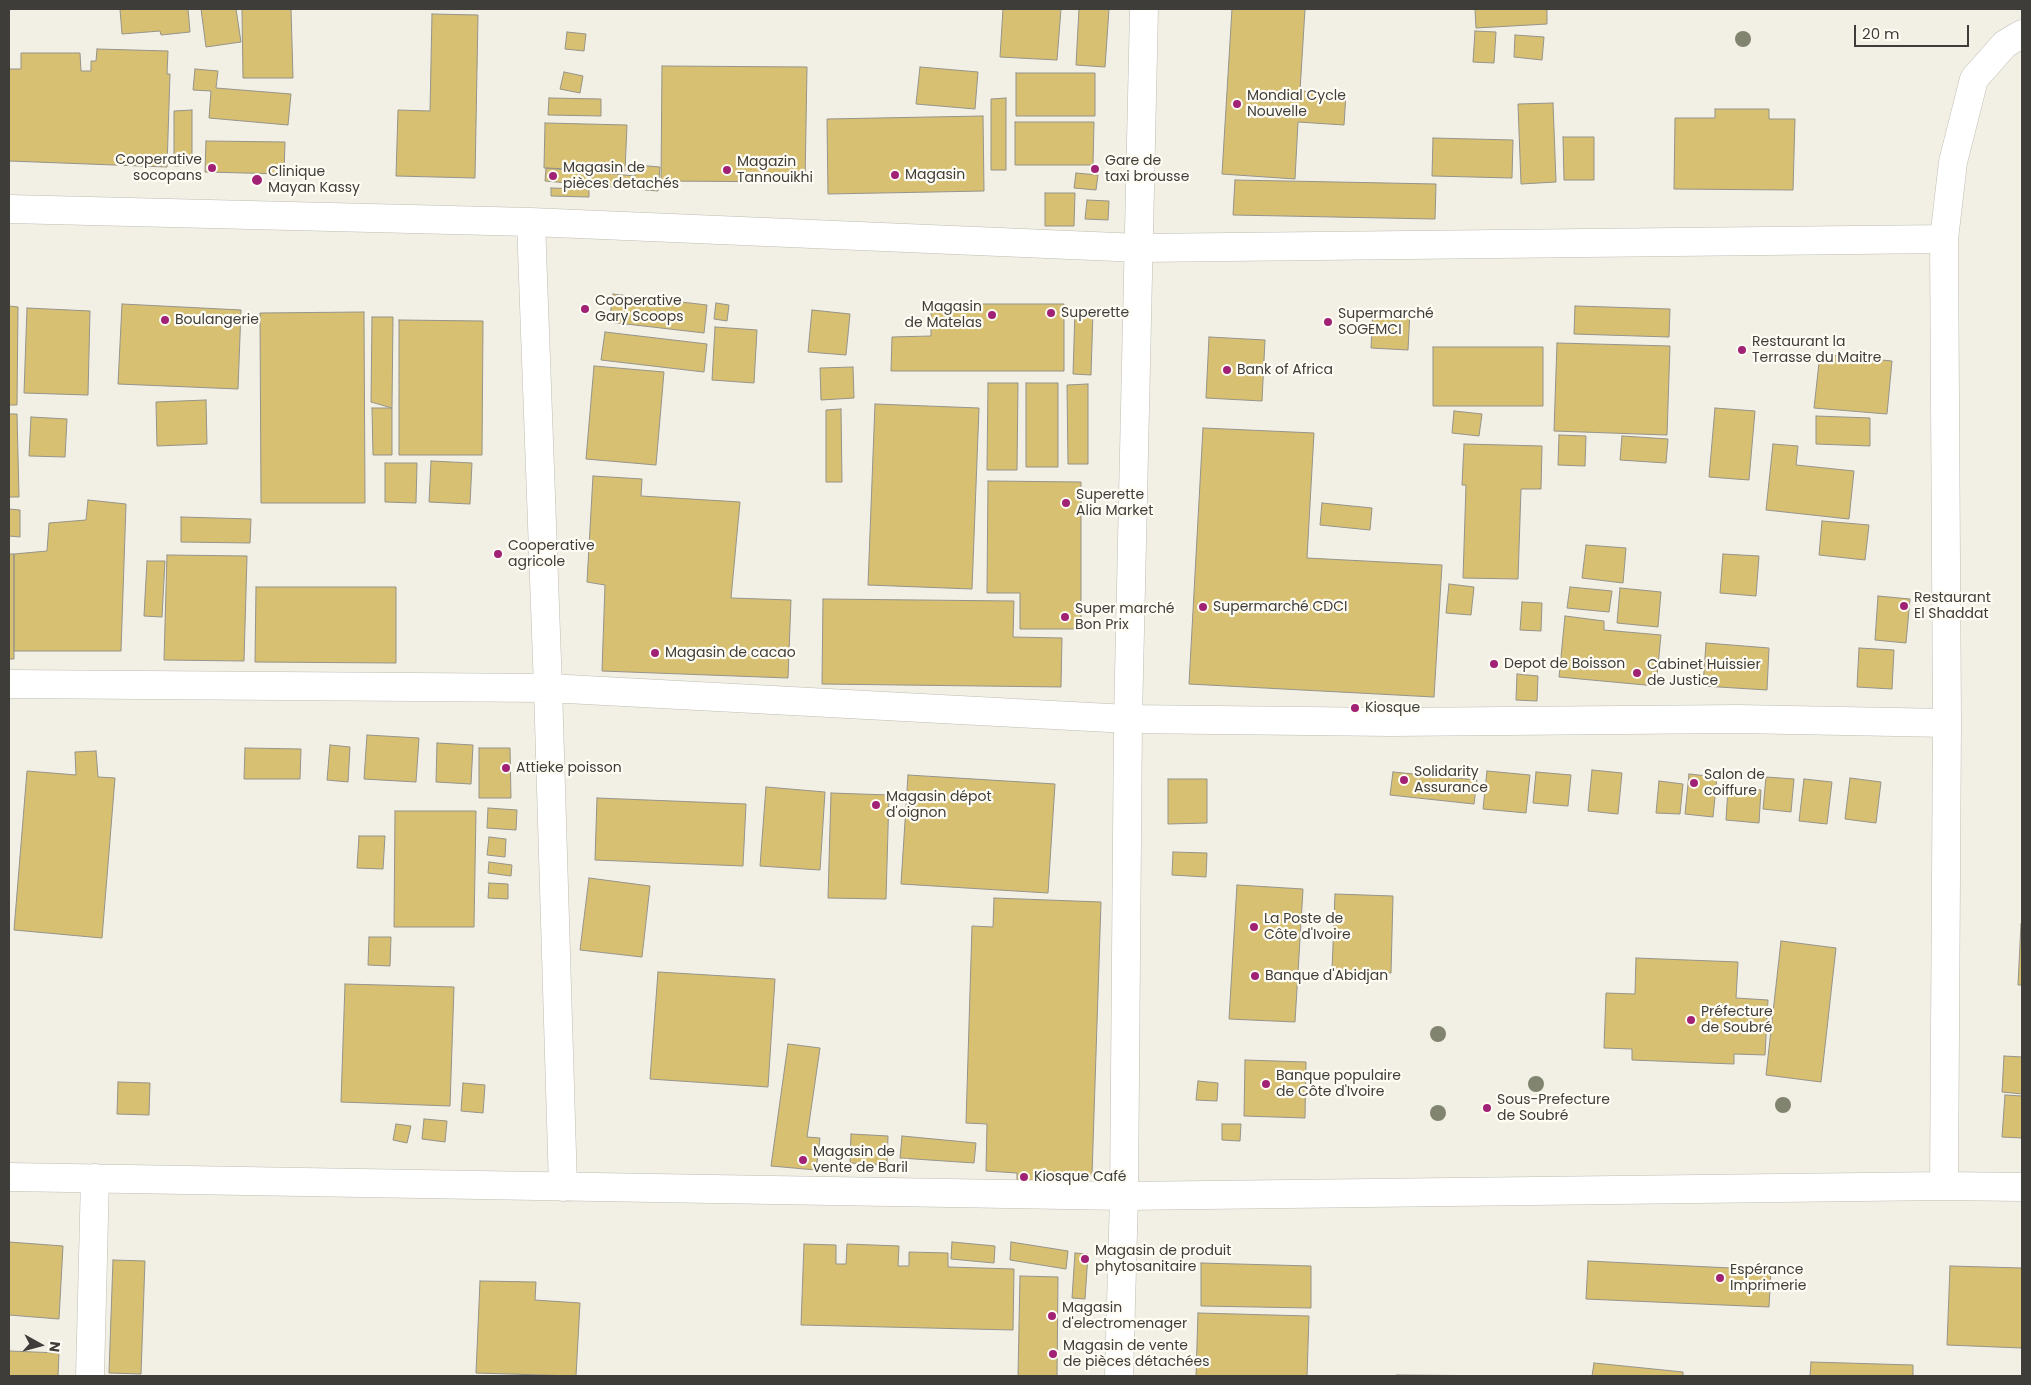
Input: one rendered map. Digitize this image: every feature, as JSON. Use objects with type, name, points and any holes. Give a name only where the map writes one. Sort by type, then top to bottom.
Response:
[{"type":"street","points":[[1119,1376],[1124,1196],[1128,720],[1144,9]]},
{"type":"street","points":[[1944,1186],[1947,723],[1944,239],[1953,162],[1974,79],[2005,44],[2022,34]]},
{"type":"street","points":[[9,209],[531,222],[1140,248],[1944,239]]},
{"type":"street","points":[[531,222],[548,688],[563,1187]]},
{"type":"street","points":[[9,684],[548,688],[1128,720],[1391,722],[1738,719],[1947,723]]},
{"type":"street","points":[[9,1177],[1124,1196],[1944,1186],[2022,1187]]},
{"type":"street","points":[[90,1376],[95,1178]]},
{"type":"building","points":[[120,9],[188,9],[190,32],[161,35],[160,31],[122,34]]},
{"type":"building","points":[[201,9],[236,9],[241,42],[206,47]]},
{"type":"building","points":[[242,9],[291,9],[293,78],[243,78]]},
{"type":"building","points":[[1003,9],[1061,9],[1057,60],[1000,57]]},
{"type":"building","points":[[1079,9],[1109,9],[1105,67],[1076,65]]},
{"type":"building","points":[[1232,9],[1305,9],[1300,91],[1346,94],[1344,125],[1298,122],[1295,179],[1222,174]]},
{"type":"building","points":[[1475,9],[1547,9],[1547,24],[1476,28]]},
{"type":"building","points":[[432,14],[478,15],[475,178],[396,176],[398,110],[430,111]]},
{"type":"building","points":[[1475,31],[1496,32],[1494,63],[1473,62]]},
{"type":"building","points":[[567,32],[586,34],[584,51],[565,49]]},
{"type":"building","points":[[1515,35],[1544,37],[1542,60],[1514,57]]},
{"type":"building","points":[[97,49],[168,51],[167,74],[170,74],[167,167],[9,161],[9,69],[21,69],[21,53],[80,53],[81,71],[91,71],[91,61],[96,61]]},
{"type":"building","points":[[662,66],[807,67],[805,182],[661,181]]},
{"type":"building","points":[[920,67],[978,72],[975,109],[916,104]]},
{"type":"building","points":[[195,69],[218,71],[216,88],[291,94],[288,125],[209,118],[211,91],[193,90]]},
{"type":"building","points":[[564,72],[583,76],[580,93],[560,89]]},
{"type":"building","points":[[1016,73],[1095,73],[1095,116],[1016,116]]},
{"type":"building","points":[[549,98],[601,99],[601,116],[548,115]]},
{"type":"building","points":[[1006,98],[1006,170],[991,170],[991,99]]},
{"type":"building","points":[[1553,103],[1556,182],[1521,184],[1518,104]]},
{"type":"building","points":[[1715,109],[1769,109],[1769,119],[1795,119],[1793,190],[1674,189],[1675,118],[1715,118]]},
{"type":"building","points":[[192,110],[192,165],[174,166],[174,111]]},
{"type":"building","points":[[983,116],[984,191],[828,194],[827,119]]},
{"type":"building","points":[[1015,122],[1094,122],[1093,165],[1015,165]]},
{"type":"building","points":[[545,123],[627,125],[625,171],[544,168]]},
{"type":"building","points":[[1563,137],[1594,137],[1594,180],[1564,180]]},
{"type":"building","points":[[1433,138],[1513,140],[1512,178],[1432,176]]},
{"type":"building","points":[[206,141],[285,142],[284,174],[205,172]]},
{"type":"building","points":[[636,165],[660,167],[658,191],[545,181],[546,168],[635,176]]},
{"type":"building","points":[[1076,173],[1098,175],[1096,190],[1074,188]]},
{"type":"building","points":[[1235,180],[1436,184],[1435,219],[1233,215]]},
{"type":"building","points":[[551,188],[589,189],[589,197],[551,196]]},
{"type":"building","points":[[1045,193],[1075,193],[1074,226],[1045,226]]},
{"type":"building","points":[[1087,200],[1109,201],[1108,220],[1085,219]]},
{"type":"building","points":[[613,294],[707,305],[704,333],[609,322]]},
{"type":"building","points":[[716,303],[729,305],[727,321],[714,319]]},
{"type":"building","points":[[122,304],[241,310],[238,389],[118,384]]},
{"type":"building","points":[[931,304],[1064,304],[1064,371],[891,371],[892,337],[931,336]]},
{"type":"building","points":[[9,306],[18,307],[17,405],[9,405]]},
{"type":"building","points":[[1575,306],[1670,309],[1669,337],[1574,334]]},
{"type":"building","points":[[27,308],[90,311],[88,395],[24,393]]},
{"type":"building","points":[[1373,309],[1410,311],[1408,350],[1371,348]]},
{"type":"building","points":[[812,310],[850,314],[846,355],[808,352]]},
{"type":"building","points":[[1075,311],[1093,311],[1091,375],[1073,374]]},
{"type":"building","points":[[364,312],[365,503],[261,503],[260,313]]},
{"type":"building","points":[[372,317],[393,317],[392,408],[371,402]]},
{"type":"building","points":[[399,320],[483,321],[482,455],[399,455]]},
{"type":"building","points":[[715,327],[757,330],[754,383],[712,380]]},
{"type":"building","points":[[605,332],[707,344],[704,372],[601,360]]},
{"type":"building","points":[[1209,337],[1265,340],[1262,401],[1206,398]]},
{"type":"building","points":[[1557,343],[1670,346],[1667,435],[1554,431]]},
{"type":"building","points":[[1433,347],[1543,347],[1543,406],[1433,406]]},
{"type":"building","points":[[1820,354],[1892,361],[1887,414],[1814,408]]},
{"type":"building","points":[[594,366],[664,372],[656,465],[586,459]]},
{"type":"building","points":[[853,367],[854,398],[821,400],[820,368]]},
{"type":"building","points":[[988,383],[1018,383],[1017,470],[987,470]]},
{"type":"building","points":[[1026,383],[1058,383],[1058,467],[1026,467]]},
{"type":"building","points":[[1088,384],[1088,464],[1068,464],[1067,385]]},
{"type":"building","points":[[206,400],[207,444],[157,446],[156,402]]},
{"type":"building","points":[[875,404],[979,408],[972,589],[868,585]]},
{"type":"building","points":[[372,408],[392,408],[392,455],[373,455]]},
{"type":"building","points":[[1715,408],[1755,411],[1749,480],[1709,477]]},
{"type":"building","points":[[841,409],[842,482],[826,482],[826,410]]},
{"type":"building","points":[[1454,411],[1482,414],[1479,436],[1452,433]]},
{"type":"building","points":[[9,414],[17,414],[19,497],[9,497]]},
{"type":"building","points":[[1816,416],[1870,418],[1870,446],[1816,444]]},
{"type":"building","points":[[31,417],[67,419],[65,457],[29,456]]},
{"type":"building","points":[[1203,428],[1314,433],[1307,558],[1442,565],[1434,697],[1189,684]]},
{"type":"building","points":[[1559,435],[1586,436],[1585,466],[1558,465]]},
{"type":"building","points":[[1622,436],[1668,439],[1666,463],[1620,460]]},
{"type":"building","points":[[1464,444],[1542,446],[1541,489],[1521,489],[1518,579],[1463,578],[1466,485],[1462,485]]},
{"type":"building","points":[[1773,444],[1798,446],[1796,465],[1854,471],[1849,519],[1766,510]]},
{"type":"building","points":[[431,461],[472,463],[470,504],[429,502]]},
{"type":"building","points":[[385,463],[417,463],[416,503],[385,502]]},
{"type":"building","points":[[593,476],[642,479],[641,496],[740,502],[731,598],[791,600],[788,678],[602,671],[605,585],[587,582]]},
{"type":"building","points":[[988,481],[1081,482],[1081,629],[1020,629],[1020,593],[987,593]]},
{"type":"building","points":[[88,500],[126,504],[121,651],[14,651],[14,554],[47,551],[49,523],[86,520]]},
{"type":"building","points":[[1322,503],[1372,508],[1370,530],[1320,525]]},
{"type":"building","points":[[9,509],[20,510],[20,537],[9,536]]},
{"type":"building","points":[[181,517],[251,519],[250,543],[181,542]]},
{"type":"building","points":[[1822,521],[1869,525],[1865,560],[1819,555]]},
{"type":"building","points":[[1586,545],[1626,548],[1623,583],[1582,578]]},
{"type":"building","points":[[9,554],[14,554],[14,659],[9,659]]},
{"type":"building","points":[[1723,554],[1759,556],[1756,596],[1720,593]]},
{"type":"building","points":[[167,555],[247,556],[244,661],[164,660]]},
{"type":"building","points":[[147,561],[165,561],[162,617],[144,616]]},
{"type":"building","points":[[1449,584],[1474,587],[1471,615],[1446,613]]},
{"type":"building","points":[[256,587],[396,587],[396,663],[255,662]]},
{"type":"building","points":[[1570,587],[1612,591],[1609,612],[1567,608]]},
{"type":"building","points":[[1620,588],[1661,592],[1658,627],[1617,623]]},
{"type":"building","points":[[1878,596],[1910,599],[1906,643],[1875,640]]},
{"type":"building","points":[[823,599],[1014,601],[1013,637],[1062,638],[1061,687],[822,684]]},
{"type":"building","points":[[1522,602],[1542,603],[1541,631],[1520,630]]},
{"type":"building","points":[[1565,616],[1604,621],[1604,630],[1661,635],[1656,686],[1559,677]]},
{"type":"building","points":[[1706,643],[1769,648],[1767,690],[1703,686]]},
{"type":"building","points":[[1859,648],[1894,650],[1892,689],[1857,687]]},
{"type":"building","points":[[1517,674],[1538,676],[1537,701],[1516,700]]},
{"type":"building","points":[[367,735],[419,738],[416,782],[364,779]]},
{"type":"building","points":[[437,743],[473,745],[471,784],[436,782]]},
{"type":"building","points":[[330,745],[350,747],[348,782],[327,780]]},
{"type":"building","points":[[245,748],[301,749],[300,779],[244,779]]},
{"type":"building","points":[[479,748],[510,748],[511,798],[479,798]]},
{"type":"building","points":[[96,751],[98,777],[115,778],[102,938],[14,930],[27,771],[76,775],[75,752]]},
{"type":"building","points":[[1592,770],[1622,773],[1618,814],[1588,811]]},
{"type":"building","points":[[1487,771],[1530,775],[1526,813],[1483,809]]},
{"type":"building","points":[[1393,772],[1477,780],[1474,804],[1390,795]]},
{"type":"building","points":[[1536,772],[1571,775],[1568,806],[1533,803]]},
{"type":"building","points":[[1689,774],[1717,777],[1713,817],[1685,814]]},
{"type":"building","points":[[908,775],[1055,784],[1048,893],[901,884]]},
{"type":"building","points":[[1766,777],[1794,779],[1791,812],[1763,809]]},
{"type":"building","points":[[1850,778],[1881,782],[1876,823],[1845,819]]},
{"type":"building","points":[[1168,779],[1207,779],[1207,823],[1168,824]]},
{"type":"building","points":[[1804,779],[1832,782],[1827,824],[1799,821]]},
{"type":"building","points":[[1659,781],[1683,784],[1680,814],[1656,813]]},
{"type":"building","points":[[766,787],[825,792],[820,870],[760,866]]},
{"type":"building","points":[[1728,788],[1761,790],[1759,823],[1726,820]]},
{"type":"building","points":[[831,793],[889,795],[886,899],[828,898]]},
{"type":"building","points":[[597,798],[746,804],[743,866],[595,860]]},
{"type":"building","points":[[488,808],[517,810],[516,830],[487,828]]},
{"type":"building","points":[[395,811],[476,811],[474,927],[394,927]]},
{"type":"building","points":[[359,836],[385,836],[383,869],[357,868]]},
{"type":"building","points":[[489,837],[506,839],[505,857],[487,855]]},
{"type":"building","points":[[1173,852],[1207,853],[1206,877],[1172,875]]},
{"type":"building","points":[[489,862],[512,865],[511,876],[488,873]]},
{"type":"building","points":[[589,878],[650,886],[642,957],[580,950]]},
{"type":"building","points":[[489,883],[508,884],[508,899],[488,898]]},
{"type":"building","points":[[1237,885],[1303,889],[1295,1022],[1229,1019]]},
{"type":"building","points":[[1335,894],[1393,896],[1391,973],[1332,971]]},
{"type":"building","points":[[994,898],[1101,902],[1092,1175],[1059,1174],[1058,1185],[1017,1184],[1017,1173],[986,1171],[987,1124],[966,1123],[972,926],[993,927]]},
{"type":"building","points":[[2021,924],[2022,985],[2018,985]]},
{"type":"building","points":[[369,937],[391,937],[390,966],[368,965]]},
{"type":"building","points":[[1781,941],[1836,948],[1821,1082],[1766,1075]]},
{"type":"building","points":[[1636,958],[1738,962],[1736,998],[1768,1000],[1765,1055],[1734,1054],[1734,1064],[1632,1060],[1632,1049],[1604,1048],[1606,993],[1635,994]]},
{"type":"building","points":[[658,972],[775,979],[768,1087],[650,1079]]},
{"type":"building","points":[[345,984],[454,987],[450,1106],[341,1102]]},
{"type":"building","points":[[788,1044],[820,1048],[807,1137],[820,1138],[816,1170],[771,1166]]},
{"type":"building","points":[[2004,1056],[2022,1057],[2022,1094],[2002,1092]]},
{"type":"building","points":[[1245,1060],[1306,1062],[1305,1118],[1244,1116]]},
{"type":"building","points":[[1198,1081],[1218,1083],[1217,1101],[1196,1100]]},
{"type":"building","points":[[118,1082],[150,1083],[149,1115],[117,1114]]},
{"type":"building","points":[[463,1083],[485,1085],[483,1113],[461,1111]]},
{"type":"building","points":[[2005,1095],[2022,1096],[2022,1138],[2002,1137]]},
{"type":"building","points":[[424,1119],[447,1121],[445,1142],[422,1139]]},
{"type":"building","points":[[396,1124],[411,1126],[407,1143],[393,1140]]},
{"type":"building","points":[[1222,1124],[1241,1124],[1240,1141],[1222,1140]]},
{"type":"building","points":[[851,1134],[888,1136],[887,1165],[850,1163]]},
{"type":"building","points":[[902,1136],[976,1143],[974,1163],[900,1158]]},
{"type":"building","points":[[9,1242],[63,1246],[59,1319],[9,1315]]},
{"type":"building","points":[[952,1242],[995,1246],[994,1263],[951,1259]]},
{"type":"building","points":[[1011,1242],[1068,1251],[1066,1269],[1010,1260]]},
{"type":"building","points":[[804,1244],[836,1245],[836,1264],[846,1264],[847,1244],[899,1246],[898,1266],[909,1266],[909,1252],[948,1253],[948,1267],[1014,1269],[1013,1330],[801,1325]]},
{"type":"building","points":[[1075,1253],[1088,1254],[1085,1299],[1072,1298]]},
{"type":"building","points":[[113,1260],[145,1261],[141,1374],[109,1373]]},
{"type":"building","points":[[1588,1261],[1771,1270],[1769,1307],[1586,1299]]},
{"type":"building","points":[[1201,1263],[1311,1266],[1311,1308],[1201,1306]]},
{"type":"building","points":[[1950,1266],[2022,1268],[2022,1348],[1947,1345]]},
{"type":"building","points":[[1020,1276],[1058,1277],[1057,1376],[1018,1376]]},
{"type":"building","points":[[480,1281],[536,1282],[535,1300],[580,1303],[576,1376],[476,1373]]},
{"type":"building","points":[[1198,1313],[1309,1316],[1307,1376],[1196,1376]]},
{"type":"building","points":[[9,1351],[59,1353],[58,1376],[9,1376]]},
{"type":"building","points":[[1811,1362],[1913,1365],[1913,1376],[1810,1376]]},
{"type":"building","points":[[1594,1363],[1683,1372],[1683,1376],[1592,1376]]},
{"type":"building","points":[[1397,1375],[1519,1376],[1397,1376]]},
{"type":"place","name":"Mondial Cycle Nouvelle","points":[[1237,104]]},
{"type":"place","name":"Cooperative socopans","points":[[212,168]]},
{"type":"place","name":"Gare de taxi brousse","points":[[1095,169]]},
{"type":"place","name":"Magazin Tannouikhi","points":[[727,170]]},
{"type":"place","name":"Magasin","points":[[895,175]]},
{"type":"place","name":"Magasin de pièces detachés","points":[[553,176]]},
{"type":"place","name":"Clinique Mayan Kassy","points":[[257,180]]},
{"type":"place","name":"Cooperative Gary Scoops","points":[[585,309]]},
{"type":"place","name":"Superette","points":[[1051,313]]},
{"type":"place","name":"Magasin de Matelas","points":[[992,315]]},
{"type":"place","name":"Boulangerie","points":[[165,320]]},
{"type":"place","name":"Supermarché SOGEMCI","points":[[1328,322]]},
{"type":"place","name":"Restaurant la Terrasse du Maitre","points":[[1742,350]]},
{"type":"place","name":"Bank of Africa","points":[[1227,370]]},
{"type":"place","name":"Superette Alia Market","points":[[1066,503]]},
{"type":"place","name":"Cooperative agricole","points":[[498,554]]},
{"type":"place","name":"Restaurant El Shaddat","points":[[1904,606]]},
{"type":"place","name":"Supermarché CDCI","points":[[1203,607]]},
{"type":"place","name":"Super marché Bon Prix","points":[[1065,617]]},
{"type":"place","name":"Magasin de cacao","points":[[655,653]]},
{"type":"place","name":"Depot de Boisson","points":[[1494,664]]},
{"type":"place","name":"Cabinet Huissier de Justice","points":[[1637,673]]},
{"type":"place","name":"Kiosque","points":[[1355,708]]},
{"type":"place","name":"Attieke poisson","points":[[506,768]]},
{"type":"place","name":"Solidarity Assurance","points":[[1404,780]]},
{"type":"place","name":"Salon de coiffure","points":[[1694,783]]},
{"type":"place","name":"Magasin dépot d'oignon","points":[[876,805]]},
{"type":"place","name":"La Poste de Côte d'Ivoire","points":[[1254,927]]},
{"type":"place","name":"Banque d'Abidjan","points":[[1255,976]]},
{"type":"place","name":"Préfecture de Soubré","points":[[1691,1020]]},
{"type":"place","name":"Banque populaire de Côte d'Ivoire","points":[[1266,1084]]},
{"type":"place","name":"Sous-Prefecture de Soubré","points":[[1487,1108]]},
{"type":"place","name":"Magasin de vente de Baril","points":[[803,1160]]},
{"type":"place","name":"Kiosque Café","points":[[1024,1177]]},
{"type":"place","name":"Magasin de produit phytosanitaire","points":[[1085,1259]]},
{"type":"place","name":"Espérance Imprimerie","points":[[1720,1278]]},
{"type":"place","name":"Magasin d'electromenager","points":[[1052,1316]]},
{"type":"place","name":"Magasin de vente de pièces détachées","points":[[1053,1354]]}]
